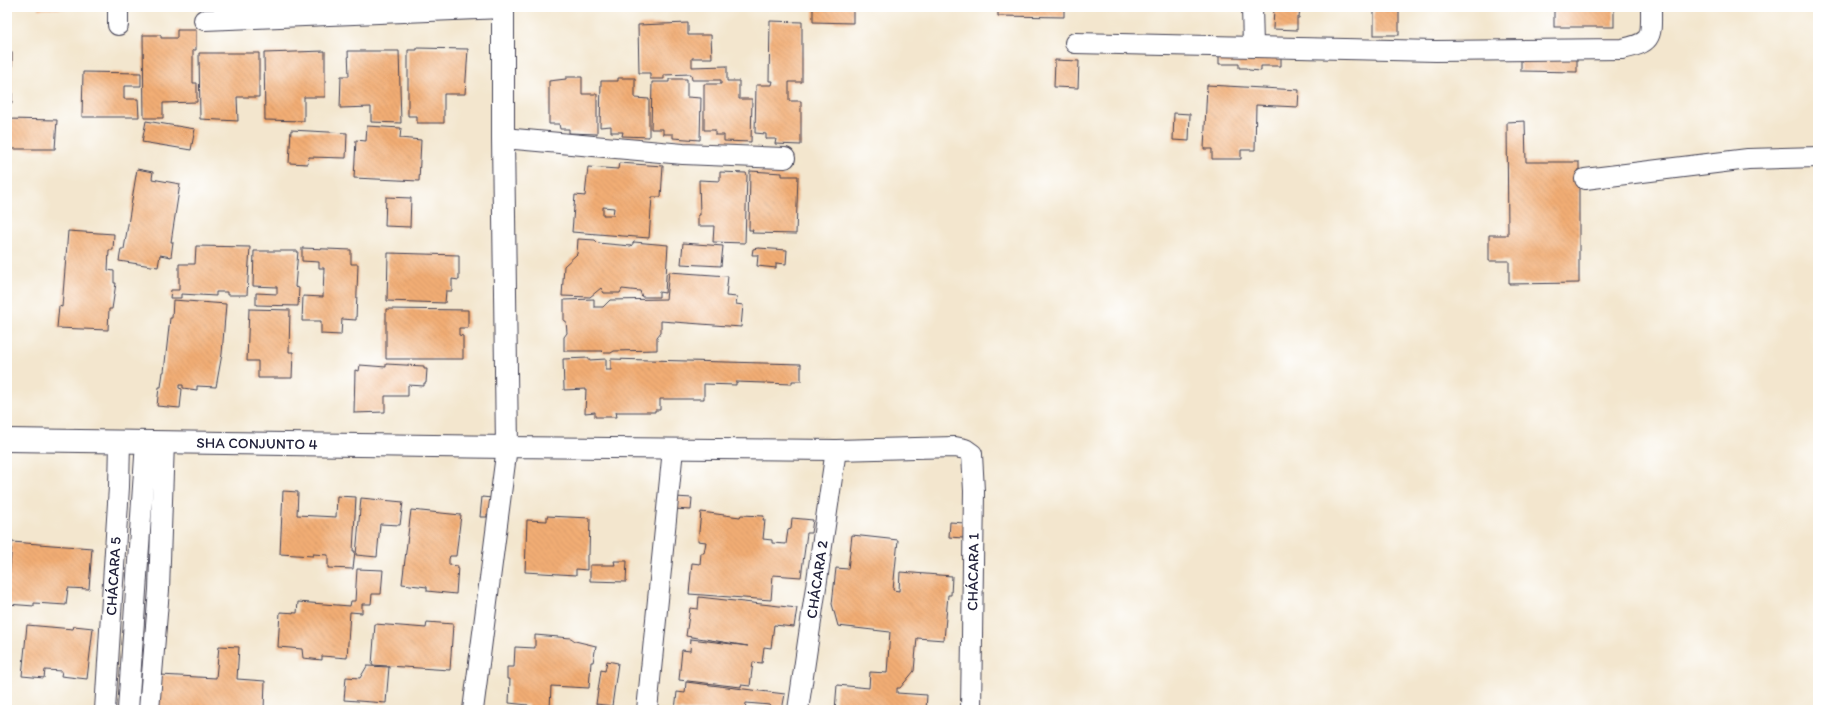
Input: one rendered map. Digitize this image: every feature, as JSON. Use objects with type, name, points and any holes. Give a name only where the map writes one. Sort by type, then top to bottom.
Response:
[{"type":"street","points":[[204,20],[503,7],[507,447],[473,710]]},
{"type":"street","points":[[1252,7],[1252,46]]},
{"type":"street","points":[[1075,42],[1436,51],[1622,49],[1638,46],[1646,42],[1651,32],[1651,7]]},
{"type":"street","points":[[503,138],[683,154],[785,158]]},
{"type":"street","points":[[1585,179],[1748,159],[1818,157]]},
{"type":"street","name":"SHA CONJUNTO 4","points":[[7,440],[507,447]]},
{"type":"street","name":"CHÁCARA 5","points":[[105,710],[119,487],[120,442]]},
{"type":"street","points":[[128,710],[155,442]]},
{"type":"street","points":[[149,710],[159,590],[155,442]]},
{"type":"street","points":[[507,447],[836,450]]},
{"type":"street","name":"CHÁCARA 1","points":[[836,450],[955,447],[965,449],[972,454],[974,491],[971,710]]},
{"type":"street","points":[[647,710],[673,449]]},
{"type":"street","name":"CHÁCARA 2","points":[[798,710],[836,450]]},
{"type":"building","points":[[38,7],[83,7],[83,9],[38,9]]},
{"type":"building","points":[[813,7],[853,7],[853,23],[813,22]]},
{"type":"building","points":[[998,7],[1064,7],[1064,17],[998,16]]},
{"type":"building","points":[[1274,7],[1302,7],[1300,9],[1299,18],[1297,18],[1297,30],[1273,29]]},
{"type":"building","points":[[1374,7],[1399,7],[1399,35],[1374,35]]},
{"type":"building","points":[[1554,7],[1614,7],[1614,27],[1554,27]]},
{"type":"building","points":[[770,21],[802,22],[802,82],[789,82],[789,101],[801,101],[801,145],[775,144],[776,139],[766,139],[766,134],[755,133],[756,85],[772,85],[773,81],[769,81]]},
{"type":"building","points":[[688,23],[688,35],[711,35],[712,58],[692,58],[692,67],[727,66],[727,81],[739,81],[739,99],[752,99],[751,142],[724,141],[724,135],[715,135],[715,130],[704,130],[704,84],[721,84],[721,80],[692,80],[691,74],[664,75],[664,79],[650,79],[650,73],[639,73],[638,25]]},
{"type":"building","points":[[177,30],[196,30],[196,50],[193,50],[193,83],[197,83],[197,102],[163,103],[163,118],[144,118],[143,35],[161,35],[161,38],[177,38]]},
{"type":"building","points":[[417,48],[468,49],[465,94],[444,94],[444,123],[417,123],[417,116],[408,116],[408,50],[417,50]]},
{"type":"building","points":[[325,51],[325,97],[304,97],[304,121],[265,120],[264,53]]},
{"type":"building","points":[[348,51],[399,51],[401,123],[371,122],[371,107],[340,108],[341,76],[349,76]]},
{"type":"building","points":[[7,53],[12,53],[12,103],[7,103]]},
{"type":"building","points":[[199,53],[259,53],[259,97],[237,97],[238,121],[200,119]]},
{"type":"building","points":[[1219,53],[1281,54],[1281,66],[1261,66],[1261,71],[1239,68],[1239,64],[1219,64]]},
{"type":"building","points":[[1521,55],[1577,55],[1577,72],[1521,71]]},
{"type":"building","points":[[1055,60],[1079,61],[1078,88],[1054,87]]},
{"type":"building","points":[[83,72],[141,73],[141,86],[124,86],[124,99],[138,99],[139,117],[82,117]]},
{"type":"building","points":[[566,77],[582,77],[582,94],[597,94],[597,134],[569,133],[569,129],[560,129],[559,124],[549,124],[549,81],[566,79]]},
{"type":"building","points":[[618,78],[635,78],[635,98],[649,99],[649,137],[622,136],[623,132],[611,132],[611,126],[600,127],[601,81],[618,81]]},
{"type":"building","points":[[669,79],[687,79],[687,97],[701,98],[700,140],[673,138],[673,134],[663,134],[663,129],[651,129],[652,82],[669,82]]},
{"type":"building","points":[[1207,85],[1299,90],[1298,107],[1256,105],[1255,150],[1241,150],[1241,159],[1212,159],[1212,149],[1204,149]]},
{"type":"building","points":[[1174,113],[1190,114],[1189,141],[1173,140]]},
{"type":"building","points":[[7,119],[57,120],[55,149],[7,149]]},
{"type":"building","points":[[146,121],[195,129],[191,150],[142,142]]},
{"type":"building","points":[[1525,121],[1526,162],[1579,162],[1579,283],[1509,284],[1509,261],[1489,261],[1489,235],[1508,235],[1507,122]]},
{"type":"building","points":[[367,126],[401,128],[400,138],[421,140],[419,181],[354,178],[356,140],[366,141]]},
{"type":"building","points":[[291,130],[347,133],[346,158],[309,157],[308,164],[289,163]]},
{"type":"building","points":[[619,163],[663,166],[661,197],[652,197],[649,238],[572,232],[575,195],[585,196],[588,167],[618,169]],"holes":[[[603,207],[614,208],[613,215],[603,215]]]},
{"type":"building","points":[[137,169],[153,172],[152,179],[180,184],[171,242],[173,242],[171,257],[160,255],[158,267],[119,261],[121,249],[124,249]]},
{"type":"building","points":[[750,171],[782,173],[782,176],[798,176],[796,234],[752,233],[753,230],[749,230]]},
{"type":"building","points":[[720,172],[746,173],[747,175],[745,243],[713,242],[714,226],[698,226],[698,215],[700,215],[699,180],[720,181]]},
{"type":"building","points":[[386,197],[411,198],[410,227],[385,226]]},
{"type":"building","points":[[68,231],[114,234],[113,250],[109,250],[108,270],[114,271],[114,283],[116,283],[112,309],[109,309],[108,330],[57,328],[59,306],[62,307]]},
{"type":"building","points":[[578,239],[595,240],[598,243],[631,246],[634,242],[668,245],[665,293],[659,292],[659,297],[642,297],[640,291],[622,289],[620,293],[604,293],[601,288],[590,297],[562,296],[564,266],[577,254]]},
{"type":"building","points":[[683,243],[723,246],[721,266],[681,264]]},
{"type":"building","points":[[196,246],[250,247],[247,295],[227,295],[227,292],[216,292],[216,296],[181,294],[181,298],[170,298],[171,290],[179,290],[179,264],[195,264]]},
{"type":"building","points":[[302,248],[351,250],[351,264],[358,264],[356,320],[342,319],[341,335],[321,334],[321,321],[302,321],[303,296],[323,297],[324,268],[319,268],[319,262],[302,261]]},
{"type":"building","points":[[753,249],[787,250],[786,264],[776,263],[776,268],[757,266],[758,255],[752,255]]},
{"type":"building","points":[[254,251],[298,251],[295,287],[299,288],[298,306],[256,305],[256,293],[277,294],[277,287],[253,286]]},
{"type":"building","points":[[388,253],[459,255],[459,280],[452,279],[452,291],[446,291],[445,303],[387,301]]},
{"type":"building","points":[[669,272],[728,276],[726,296],[737,297],[736,304],[743,305],[741,327],[661,321],[661,332],[657,337],[657,350],[614,351],[611,353],[604,353],[602,351],[564,351],[564,337],[567,333],[566,321],[564,321],[564,300],[594,299],[594,307],[603,307],[610,300],[666,299]]},
{"type":"building","points":[[173,300],[226,304],[222,354],[216,387],[197,386],[197,390],[183,388],[183,385],[179,385],[179,388],[182,389],[180,408],[157,406],[159,387],[161,387],[164,372],[170,318],[172,318]]},
{"type":"building","points":[[249,309],[290,310],[289,352],[293,352],[292,378],[258,378],[258,361],[247,361]]},
{"type":"building","points":[[386,309],[468,310],[468,328],[459,328],[459,335],[463,336],[463,359],[386,359]]},
{"type":"building","points":[[589,358],[589,360],[606,359],[606,370],[611,370],[611,359],[801,364],[801,381],[792,381],[792,384],[736,382],[736,385],[704,384],[704,399],[660,399],[660,410],[655,410],[655,412],[616,412],[617,417],[595,417],[595,412],[585,413],[586,389],[564,390],[563,359]]},
{"type":"building","points":[[386,364],[424,366],[424,369],[427,369],[426,383],[424,383],[424,386],[408,385],[408,396],[385,396],[385,412],[354,413],[355,370],[359,371],[360,365],[386,367]]},
{"type":"building","points":[[283,491],[298,492],[297,515],[336,517],[337,496],[356,497],[353,551],[355,551],[353,569],[328,568],[328,555],[313,554],[313,556],[280,554]]},
{"type":"building","points":[[482,497],[492,498],[491,514],[487,514],[487,517],[480,517]]},
{"type":"building","points":[[675,497],[692,498],[691,510],[674,509]]},
{"type":"building","points":[[361,498],[403,502],[400,525],[380,524],[377,557],[356,555]]},
{"type":"building","points":[[411,510],[461,515],[456,556],[450,556],[449,559],[449,565],[458,566],[456,594],[427,591],[427,587],[402,584]]},
{"type":"building","points":[[701,512],[740,517],[741,515],[764,516],[763,539],[772,540],[772,543],[786,544],[788,530],[791,529],[792,518],[813,520],[811,533],[807,533],[801,577],[773,575],[771,600],[689,594],[692,563],[700,564],[701,553],[704,553],[706,542],[698,541]]},
{"type":"building","points":[[547,516],[590,518],[587,570],[576,569],[576,575],[525,572],[527,520],[547,521]]},
{"type":"building","points":[[950,522],[965,523],[963,538],[949,537]]},
{"type":"building","points":[[852,535],[898,540],[893,590],[899,591],[900,572],[952,576],[951,595],[948,595],[944,640],[917,638],[914,671],[900,688],[897,688],[897,693],[927,695],[926,710],[835,710],[837,685],[869,688],[870,672],[887,673],[890,632],[838,626],[832,604],[836,568],[848,569]]},
{"type":"building","points":[[12,542],[92,548],[89,589],[68,588],[66,605],[34,603],[34,606],[7,604]]},
{"type":"building","points":[[614,561],[627,561],[626,582],[590,581],[590,565],[615,565]]},
{"type":"building","points":[[357,569],[383,570],[381,594],[372,594],[371,604],[362,604],[362,613],[350,612],[347,658],[322,656],[322,660],[303,658],[302,649],[278,647],[280,612],[297,613],[298,602],[350,606],[351,601],[355,601]]},
{"type":"building","points":[[699,597],[797,608],[794,627],[774,625],[771,648],[764,647],[762,663],[753,662],[750,686],[741,685],[741,687],[679,680],[682,650],[690,651],[691,639],[748,646],[686,636],[690,608],[698,609]]},
{"type":"building","points":[[427,622],[453,624],[450,670],[372,665],[375,624],[426,628]]},
{"type":"building","points":[[27,625],[73,629],[74,626],[93,628],[87,679],[61,676],[62,671],[45,670],[44,678],[22,676]]},
{"type":"building","points":[[535,635],[571,638],[575,641],[596,646],[593,662],[591,662],[589,688],[551,686],[550,709],[528,707],[528,705],[509,703],[510,679],[507,679],[507,667],[514,667],[515,647],[535,648]]},
{"type":"building","points":[[219,646],[239,647],[237,679],[265,681],[264,710],[158,710],[160,675],[216,678]]},
{"type":"building","points":[[607,661],[618,663],[612,706],[596,704],[601,670],[605,671]]},
{"type":"building","points":[[367,666],[389,667],[386,703],[344,700],[346,677],[360,678]]},
{"type":"building","points":[[686,682],[785,694],[782,710],[769,710],[770,705],[746,703],[745,710],[675,710],[677,692],[685,693]]}]
